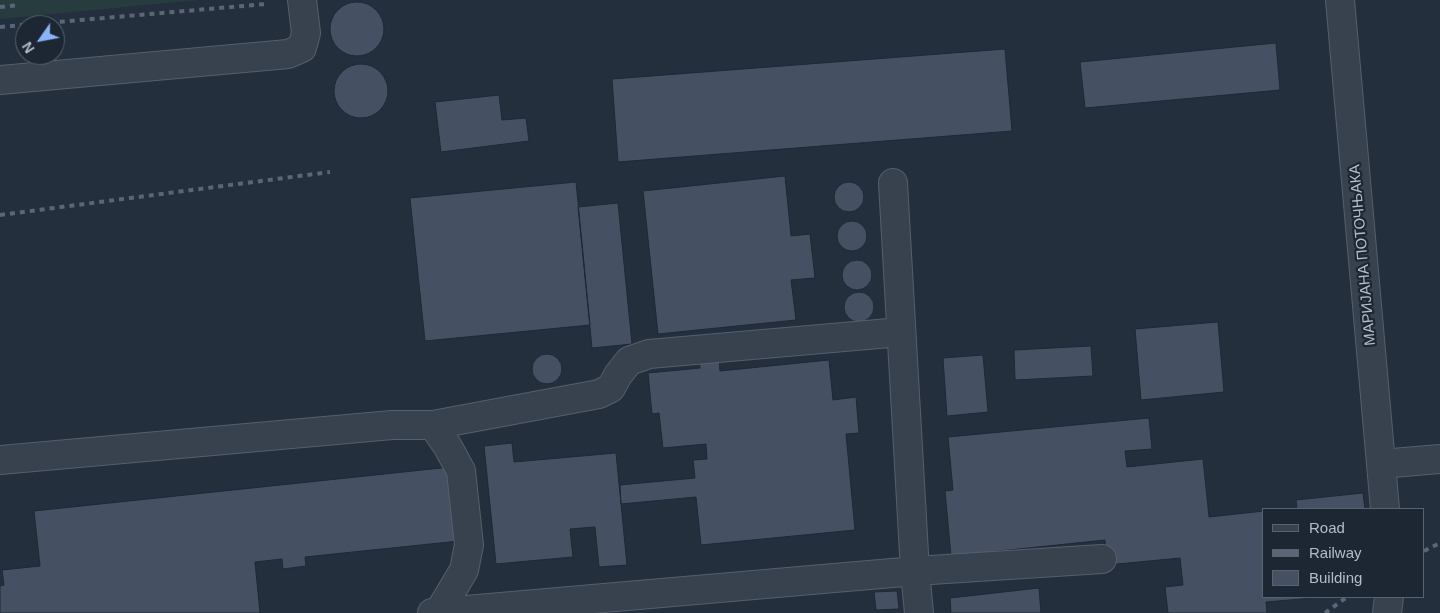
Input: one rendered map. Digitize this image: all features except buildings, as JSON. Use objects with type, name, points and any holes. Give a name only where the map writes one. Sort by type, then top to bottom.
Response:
[{"type":"street","points":[[0,80],[288,54],[302,48],[306,32],[302,0]]},
{"type":"street","name":"МАРИЈАНА ПОТОЧЊАКА","points":[[1340,0],[1385,508]]},
{"type":"street","points":[[893,183],[919,613]]},
{"type":"street","points":[[0,460],[392,425],[433,425],[599,394],[611,388],[629,361],[649,354],[901,332]]},
{"type":"street","points":[[433,425],[461,471],[470,545],[464,570],[435,613]]},
{"type":"street","points":[[1381,464],[1440,459]]},
{"type":"street","points":[[435,613],[915,571],[1102,559]]},
{"type":"street","points":[[1387,613],[1388,598]]},
{"type":"green space","points":[[0,0],[198,0],[42,15],[15,15],[15,18],[0,19]]},
{"type":"railway","points":[[0,27],[266,4]]},
{"type":"railway","points":[[0,7],[19,5]]},
{"type":"railway","points":[[0,215],[330,172]]},
{"type":"railway","points":[[1425,550],[1440,543]]},
{"type":"railway","points":[[1325,613],[1346,598]]}]
